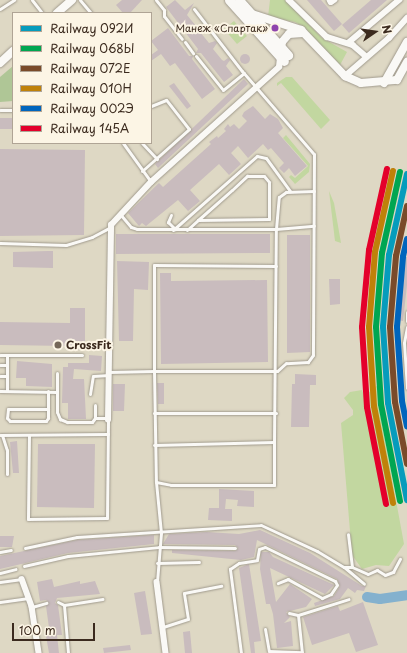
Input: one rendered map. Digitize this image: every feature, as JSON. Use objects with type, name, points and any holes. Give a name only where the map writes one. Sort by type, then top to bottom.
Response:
[{"type":"main road","points":[[58,12],[72,0]]},
{"type":"main road","points":[[229,0],[283,55]]},
{"type":"main road","points":[[239,0],[252,14],[283,55]]},
{"type":"main road","points":[[252,14],[290,25],[307,34],[345,76],[361,83],[384,83],[397,80],[407,62]]},
{"type":"main road","points":[[283,55],[285,37],[291,33],[299,32],[307,34]]},
{"type":"main road","points":[[384,83],[407,42]]},
{"type":"main road","points":[[0,63],[12,52]]},
{"type":"street","points":[[289,0],[327,37],[348,43],[367,57]]},
{"type":"street","points":[[330,0],[332,2],[334,0]]},
{"type":"street","points":[[348,43],[399,0]]},
{"type":"street","points":[[345,76],[407,18]]},
{"type":"street","points":[[108,419],[111,227],[120,214],[152,182],[279,67],[283,55]]},
{"type":"street","points":[[22,579],[32,607],[38,653]]},
{"type":"street","points":[[157,582],[166,653]]},
{"type":"lane","points":[[0,10],[14,0]]},
{"type":"lane","points":[[32,0],[41,12]]},
{"type":"lane","points":[[80,0],[90,12]]},
{"type":"lane","points":[[156,0],[164,10],[164,16],[193,53]]},
{"type":"lane","points":[[90,394],[93,376],[154,371],[277,371],[286,363],[308,362],[313,355],[313,152],[244,73],[194,9]]},
{"type":"lane","points":[[196,56],[223,90],[244,73]]},
{"type":"lane","points":[[142,171],[157,159],[189,128],[166,100],[152,106]]},
{"type":"lane","points":[[0,110],[12,110]]},
{"type":"lane","points":[[124,144],[142,171],[152,182]]},
{"type":"lane","points":[[143,144],[157,159]]},
{"type":"lane","points":[[174,230],[259,155],[266,158],[286,187],[291,191]]},
{"type":"lane","points":[[187,230],[198,220],[232,190],[247,176],[264,176],[269,182],[269,219],[198,220]]},
{"type":"lane","points":[[226,183],[232,190]]},
{"type":"lane","points":[[156,482],[171,484],[274,485],[277,371],[276,229],[280,194],[291,191],[314,191]]},
{"type":"lane","points":[[120,214],[134,229],[242,230],[314,226]]},
{"type":"lane","points":[[171,215],[168,222],[174,230]]},
{"type":"lane","points":[[242,220],[242,230]]},
{"type":"lane","points":[[0,243],[66,245],[92,237],[111,227]]},
{"type":"lane","points":[[157,582],[157,563],[161,533],[154,445],[154,265],[276,266]]},
{"type":"lane","points":[[407,312],[407,322]]},
{"type":"lane","points":[[407,327],[404,343],[407,388]]},
{"type":"lane","points":[[0,354],[82,355]]},
{"type":"lane","points":[[6,391],[7,355]]},
{"type":"lane","points":[[0,364],[7,365]]},
{"type":"lane","points":[[57,373],[57,412],[60,419],[67,422],[92,422],[95,418],[95,405]]},
{"type":"lane","points":[[0,376],[7,376]]},
{"type":"lane","points":[[0,391],[57,392]]},
{"type":"lane","points":[[48,392],[48,409],[48,418],[45,421],[10,421],[6,418],[7,411],[10,409],[48,409]]},
{"type":"lane","points":[[154,413],[276,413]]},
{"type":"lane","points":[[29,435],[28,519],[107,518],[108,419],[95,418]]},
{"type":"lane","points":[[7,474],[7,450],[1,435],[108,434]]},
{"type":"lane","points":[[154,445],[274,442]]},
{"type":"lane","points":[[25,548],[77,537],[161,533],[261,525],[317,551],[344,567],[364,584]]},
{"type":"lane","points":[[348,534],[352,567]]},
{"type":"lane","points":[[24,566],[68,556],[159,547],[235,548]]},
{"type":"lane","points":[[241,653],[230,569],[239,563],[257,560],[258,549],[265,547],[334,581],[337,585],[331,594],[322,598],[288,579],[278,583]]},
{"type":"lane","points":[[0,552],[11,550]]},
{"type":"lane","points":[[344,567],[352,567],[368,574],[376,570],[385,575],[393,572],[400,559]]},
{"type":"lane","points":[[157,563],[199,562]]},
{"type":"lane","points":[[0,573],[16,569]]},
{"type":"lane","points":[[0,582],[22,579]]},
{"type":"lane","points":[[163,628],[188,619],[184,592],[220,586]]},
{"type":"lane","points":[[0,602],[29,598]]},
{"type":"lane","points":[[58,602],[64,605],[103,599]]},
{"type":"lane","points":[[289,613],[298,615],[349,599]]},
{"type":"lane","points":[[32,607],[46,604]]},
{"type":"lane","points":[[64,605],[68,653]]},
{"type":"lane","points":[[265,629],[269,651],[302,653],[298,615]]},
{"type":"green space","points":[[270,0],[285,0],[322,38],[347,52],[340,65],[302,26],[295,22],[268,17]]},
{"type":"green space","points":[[234,21],[247,36],[237,44],[224,29]]},
{"type":"green space","points":[[12,67],[12,101],[0,102],[0,77]]},
{"type":"green space","points":[[286,77],[292,77],[330,120],[321,129],[281,83],[277,86],[277,83]]},
{"type":"green space","points":[[286,135],[310,164],[309,172],[295,184],[289,177],[291,175],[295,178],[308,166],[283,138]]},
{"type":"green space","points":[[329,191],[334,203],[341,243],[335,241]]},
{"type":"green space","points":[[378,385],[380,413],[404,544],[389,566],[376,565],[362,569],[352,555],[341,423],[353,415],[353,410],[344,398],[350,392],[362,390],[364,396]]},
{"type":"building","points":[[122,0],[142,0],[131,12],[122,12],[116,5]]},
{"type":"building","points":[[175,0],[185,10],[194,3],[187,15],[196,26],[198,27],[202,24],[204,26],[200,32],[209,43],[215,41],[217,43],[213,49],[222,60],[224,61],[228,58],[230,60],[226,66],[233,75],[224,82],[201,53],[196,53],[198,49],[166,7]]},
{"type":"building","points":[[307,0],[321,0],[342,24],[334,31]]},
{"type":"building","points":[[371,0],[387,0],[349,33],[342,25]]},
{"type":"building","points":[[168,28],[189,56],[193,56],[192,59],[215,89],[202,99],[175,63],[170,66],[161,54],[152,60],[152,54],[158,50],[152,40]]},
{"type":"building","points":[[243,54],[247,54],[249,55],[249,63],[243,64],[240,61],[240,57]]},
{"type":"building","points":[[244,79],[248,84],[158,168],[155,164]]},
{"type":"building","points":[[174,83],[191,106],[187,109],[169,86]]},
{"type":"building","points":[[253,106],[265,119],[270,114],[278,119],[283,128],[278,133],[307,166],[295,176],[289,168],[284,173],[279,168],[284,163],[271,148],[268,150],[263,144],[248,158],[238,146],[231,153],[241,164],[229,175],[219,164],[190,190],[200,201],[188,211],[178,200],[146,226],[142,223],[139,226],[128,213],[159,183],[163,187],[211,144],[209,142],[217,136],[218,138],[226,131],[224,129],[228,124],[230,127],[234,124],[239,129],[247,121],[242,116],[244,112]]},
{"type":"building","points":[[0,118],[12,118],[12,129],[0,129]]},
{"type":"building","points":[[0,149],[85,150],[84,235],[0,236]]},
{"type":"building","points":[[116,234],[270,234],[270,253],[116,254]]},
{"type":"building","points":[[287,235],[310,235],[310,352],[287,353]]},
{"type":"building","points":[[53,251],[53,268],[13,267],[13,252]]},
{"type":"building","points":[[404,257],[407,257],[407,285],[403,321],[397,320]]},
{"type":"building","points":[[117,261],[149,262],[148,290],[134,289],[133,341],[119,341]]},
{"type":"building","points":[[160,273],[171,273],[171,281],[267,280],[268,362],[161,364]]},
{"type":"building","points":[[329,279],[340,279],[340,304],[330,305]]},
{"type":"building","points":[[70,308],[85,308],[85,350],[70,350],[70,346],[0,345],[0,322],[70,323]]},
{"type":"building","points":[[89,355],[102,356],[101,371],[74,369],[73,379],[84,379],[86,419],[68,419],[68,403],[62,403],[63,367],[68,367],[68,363],[89,363]]},
{"type":"building","points":[[17,361],[52,364],[52,387],[26,386],[26,378],[16,378]]},
{"type":"building","points":[[295,374],[316,375],[316,385],[310,385],[309,427],[291,427],[292,384],[295,384]]},
{"type":"building","points":[[157,383],[164,383],[164,404],[158,404]]},
{"type":"building","points":[[113,384],[125,384],[124,411],[113,411]]},
{"type":"building","points":[[17,441],[19,473],[13,473],[10,442]]},
{"type":"building","points":[[38,444],[95,444],[94,508],[37,507]]},
{"type":"building","points":[[219,489],[254,491],[254,507],[237,506],[238,500],[226,499],[225,509],[232,509],[232,521],[208,520],[209,508],[219,508]]},
{"type":"building","points":[[260,530],[310,553],[362,586],[366,586],[364,591],[357,590],[355,593],[348,588],[340,599],[315,606],[314,603],[334,596],[340,586],[337,579],[257,540],[254,557],[241,560],[172,553],[172,550],[235,551],[238,548],[235,545],[163,544],[169,534],[207,532],[239,534]]},
{"type":"building","points":[[154,535],[154,544],[68,553],[0,569],[0,556],[77,540]]},
{"type":"building","points":[[0,536],[14,536],[12,547],[0,547]]},
{"type":"building","points":[[261,552],[269,552],[273,557],[334,585],[325,594],[270,568],[276,602],[290,584],[312,599],[306,607],[286,612],[290,617],[284,623],[291,621],[293,646],[277,648],[273,614],[270,604],[266,604],[260,569]]},
{"type":"building","points":[[249,564],[261,641],[254,642],[255,653],[251,653],[239,568]]},
{"type":"building","points":[[52,579],[54,587],[80,581],[80,584],[95,581],[100,594],[57,598],[55,603],[58,605],[62,635],[57,635],[59,653],[49,653],[46,636],[50,635],[46,606],[49,603],[46,600],[40,601],[37,582]]},
{"type":"building","points":[[145,591],[152,634],[141,635],[134,593]]},
{"type":"building","points":[[363,602],[378,645],[356,652],[349,633],[312,645],[303,617],[338,606],[340,611]]},
{"type":"building","points":[[190,631],[192,653],[185,653],[183,632]]},
{"type":"building","points":[[130,645],[131,650],[104,653],[103,648]]},
{"type":"waterway","points":[[367,597],[380,599],[407,595]]},
{"type":"rail line","name":"145А","points":[[386,504],[367,407],[362,327],[369,250],[387,169]]},
{"type":"rail line","name":"010Н","points":[[393,171],[375,252],[369,327],[374,406],[393,503]]},
{"type":"rail line","name":"068Ы","points":[[400,172],[382,253],[376,327],[381,404],[400,501]]},
{"type":"rail line","name":"092И","points":[[407,174],[389,255],[383,327],[388,403],[407,500]]},
{"type":"rail line","name":"072Е","points":[[407,206],[396,256],[390,327],[395,402],[407,464]]},
{"type":"rail line","name":"002Э","points":[[407,239],[403,257],[397,327],[402,401],[407,427]]},
{"type":"place","name":"Манеж «Спартак»","points":[[275,28]]},
{"type":"place","name":"CrossFit","points":[[58,345]]}]
